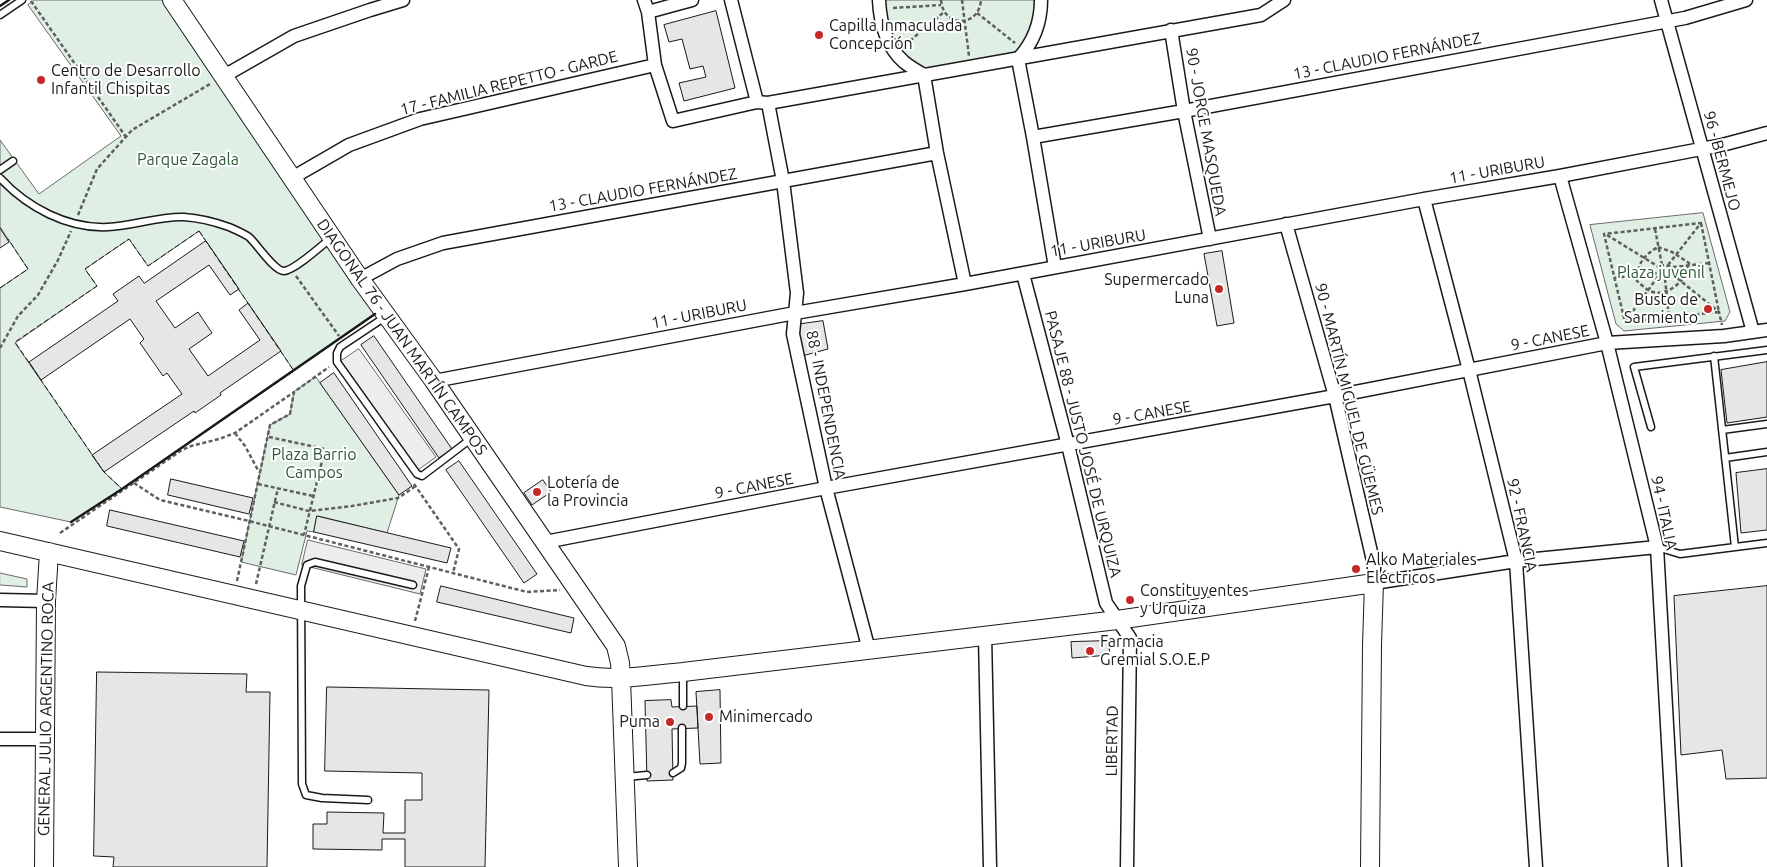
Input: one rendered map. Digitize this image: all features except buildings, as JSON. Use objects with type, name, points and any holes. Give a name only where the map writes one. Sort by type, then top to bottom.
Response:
[{"type":"main road","name":"DIAGONAL 76 - JUAN MARTÍN CAMPOS","points":[[172,0],[360,279],[434,381],[616,646],[621,679],[628,867]]},
{"type":"main road","points":[[0,541],[586,676],[621,679],[1117,620],[1374,583],[1370,867]]},
{"type":"main road","name":"GENERAL JULIO ARGENTINO ROCA","points":[[44,867],[46,601],[49,552]]},
{"type":"street","points":[[224,76],[294,36],[403,0]]},
{"type":"street","points":[[692,0],[646,6],[655,65],[672,121],[970,67],[1022,55],[1261,15],[1284,0]]},
{"type":"street","name":"88 - INDEPENDENCIA","points":[[731,0],[763,103],[783,181],[796,293],[793,334],[826,488],[869,650]]},
{"type":"street","points":[[1041,0],[1041,12],[1034,37],[1022,55],[1033,137],[1055,267]]},
{"type":"street","name":"96 - BERMEJO","points":[[1661,0],[1753,332]]},
{"type":"street","name":"13 - CLAUDIO FERNÁNDEZ","points":[[1033,137],[1184,111],[1685,18],[1746,0]]},
{"type":"street","points":[[879,5],[880,19],[888,42],[903,61],[924,75],[965,284]]},
{"type":"street","name":"90 - JORGE MASQUEDA","points":[[1172,30],[1184,111],[1210,239]]},
{"type":"street","name":"17 - FAMILIA REPETTO - GARDE","points":[[292,178],[349,145],[420,119],[655,65]]},
{"type":"street","name":"11 - URIBURU","points":[[434,381],[794,313],[1023,274],[1286,224],[1560,176],[1702,149],[1767,132]]},
{"type":"street","name":"13 - CLAUDIO FERNÁNDEZ","points":[[360,279],[398,259],[443,243],[938,153]]},
{"type":"street","name":"94 - ITALIA","points":[[1560,176],[1607,343],[1657,547],[1675,867]]},
{"type":"street","name":"92 - FRANCIA","points":[[1424,199],[1516,561],[1536,867]]},
{"type":"street","name":"90 - MARTÍN MIGUEL DE GÜEMES","points":[[1286,224],[1336,396],[1374,565],[1374,583]]},
{"type":"street","name":"PASAJE 88 - JUSTO JOSÉ DE URQUIZA","points":[[1023,274],[1068,445],[1106,603],[1117,620]]},
{"type":"street","name":"9 - CANESE","points":[[544,542],[826,488],[1336,396],[1607,343],[1724,336],[1767,330]]},
{"type":"street","points":[[1374,583],[1516,561],[1657,547]]},
{"type":"street","points":[[0,600],[46,601]]},
{"type":"street","name":"LIBERTAD","points":[[1117,620],[1130,638],[1128,867]]},
{"type":"street","points":[[985,636],[990,867]]},
{"type":"street","points":[[0,738],[45,739]]},
{"type":"lane","points":[[0,15],[22,0]]},
{"type":"lane","points":[[0,170],[12,161]]},
{"type":"lane","points":[[0,178],[29,203],[51,215],[74,223],[94,227],[108,227],[139,224],[164,218],[183,217],[197,219],[240,232],[250,238],[274,265],[286,271],[332,238]]},
{"type":"lane","points":[[386,316],[340,347],[337,353],[337,362],[417,474],[422,476],[473,438]]},
{"type":"lane","points":[[1651,427],[1634,367],[1767,350]]},
{"type":"lane","points":[[1714,356],[1735,547]]},
{"type":"lane","points":[[1722,430],[1767,424]]},
{"type":"lane","points":[[1725,458],[1767,452]]},
{"type":"lane","points":[[1657,547],[1680,554],[1767,543]]},
{"type":"lane","points":[[368,800],[322,798],[306,795],[302,784],[301,586],[307,565],[311,562],[413,585]]},
{"type":"lane","points":[[683,672],[683,706]]},
{"type":"lane","points":[[673,773],[680,768],[682,763],[682,728]]},
{"type":"lane","points":[[626,777],[647,775]]},
{"type":"path","points":[[30,0],[126,137]]},
{"type":"path","points":[[941,0],[944,12],[951,18],[964,21],[977,13],[981,0]]},
{"type":"path","points":[[962,0],[970,67]]},
{"type":"path","points":[[879,5],[941,5]]},
{"type":"path","points":[[896,52],[944,12]]},
{"type":"path","points":[[977,13],[1022,55]]},
{"type":"path","points":[[0,348],[18,316],[38,295],[58,260],[97,170],[132,130],[224,76]]},
{"type":"path","points":[[1606,234],[1701,223]]},
{"type":"path","points":[[1668,265],[1701,223]]},
{"type":"path","points":[[1701,223],[1724,336]]},
{"type":"path","points":[[1625,322],[1659,274],[1661,266],[1655,228]]},
{"type":"path","points":[[1606,234],[1604,234],[1625,322]]},
{"type":"path","points":[[1606,234],[1644,258],[1661,266],[1668,265],[1674,267],[1709,263]]},
{"type":"path","points":[[1658,247],[1688,263],[1688,269],[1680,281],[1667,291],[1658,293],[1648,290],[1638,281],[1637,276],[1644,258],[1658,247]]},
{"type":"path","points":[[1665,279],[1672,274],[1674,267]]},
{"type":"path","points":[[291,268],[345,344]]},
{"type":"path","points":[[1614,278],[1659,274],[1665,279],[1669,317]]},
{"type":"path","points":[[1672,274],[1719,312]]},
{"type":"path","points":[[1625,322],[1719,312]]},
{"type":"path","points":[[60,533],[191,446],[235,433],[337,362]]},
{"type":"path","points":[[233,595],[270,425],[290,414],[294,392]]},
{"type":"path","points":[[235,433],[245,446],[260,474]]},
{"type":"path","points":[[268,437],[325,448],[304,535]]},
{"type":"path","points":[[274,502],[309,511],[398,498],[413,488],[422,476]]},
{"type":"path","points":[[134,483],[160,500],[250,521],[527,592],[577,588]]},
{"type":"path","points":[[258,484],[313,496]]},
{"type":"path","points":[[252,600],[278,488]]},
{"type":"path","points":[[412,636],[429,567]]},
{"type":"green space","name":"Parque Zagala","points":[[35,0],[164,0],[375,314],[294,371],[199,231],[148,266],[129,239],[85,269],[97,286],[15,343],[104,472],[122,489],[71,522],[0,507],[0,288],[28,269],[0,227],[0,140],[39,194],[121,136],[28,5]]},
{"type":"green space","points":[[879,0],[1041,0],[1025,52],[924,75],[889,42]]},
{"type":"green space","name":"Plaza juvenil","points":[[1703,213],[1730,312],[1725,321],[1624,331],[1616,324],[1590,225]]},
{"type":"green space","name":"Plaza Barrio Campos","points":[[316,377],[399,495],[387,533],[318,516],[314,532],[307,531],[296,575],[241,562],[270,425],[290,414],[294,392]]},
{"type":"green space","points":[[0,573],[27,579],[27,587],[0,585]]},
{"type":"shaded area","points":[[359,349],[436,457],[418,470],[341,361]]},
{"type":"shaded area","points":[[308,540],[426,569],[420,594],[302,565]]},
{"type":"fence","points":[[199,231],[294,371],[122,489],[104,472],[15,342],[97,286],[85,269],[129,239],[148,266],[199,231]]},
{"type":"fence","points":[[0,288],[28,269],[8,239]]},
{"type":"wall","points":[[0,6],[9,0]]},
{"type":"wall","points":[[71,522],[122,489],[375,314]]},
{"type":"place","name":"Capilla Inmaculada Concepción","points":[[819,35]]},
{"type":"place","name":"Centro de Desarrollo Infantil Chispitas","points":[[41,80]]},
{"type":"place","name":"Supermercado Luna","points":[[1219,289]]},
{"type":"place","name":"Busto de Sarmiento","points":[[1708,309]]},
{"type":"place","name":"Lotería de la Provincia","points":[[537,492]]},
{"type":"place","name":"Alko Materiales Eléctricos","points":[[1356,569]]},
{"type":"place","name":"Constituyentes y Urquiza","points":[[1130,600]]},
{"type":"place","name":"Farmacia Gremial S.O.E.P","points":[[1090,651]]},
{"type":"place","name":"Minimercado","points":[[709,717]]},
{"type":"place","name":"Puma","points":[[670,722]]}]
